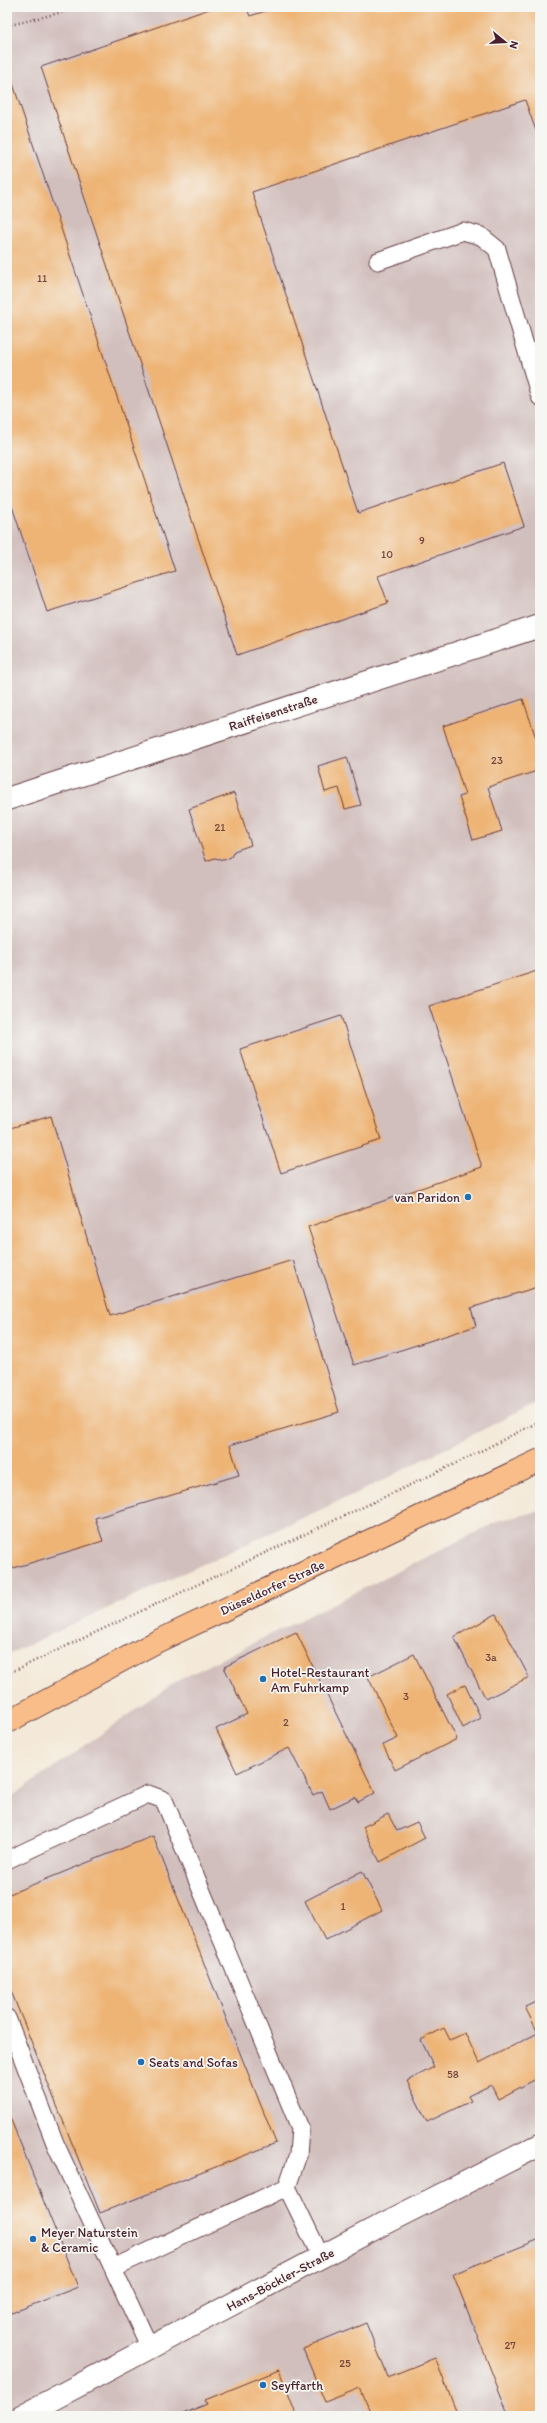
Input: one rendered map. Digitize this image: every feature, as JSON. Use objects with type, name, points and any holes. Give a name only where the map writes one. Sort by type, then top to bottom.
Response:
[{"type":"main road","name":"Düsseldorfer Straße","points":[[7,1722],[158,1641],[540,1460]]},
{"type":"street","name":"Raiffeisenstraße","points":[[7,799],[540,626]]},
{"type":"street","name":"Hans-Böckler-Straße","points":[[21,2416],[321,2257],[540,2145]]},
{"type":"lane","points":[[378,261],[463,230],[482,236],[497,249],[540,397]]},
{"type":"lane","points":[[7,1860],[148,1794],[164,1800],[300,2128],[298,2155],[287,2187],[321,2257]]},
{"type":"lane","points":[[7,2018],[55,2143],[150,2348]]},
{"type":"lane","points":[[113,2268],[287,2187]]},
{"type":"path","points":[[7,26],[82,7]]},
{"type":"path","points":[[7,1674],[461,1461],[540,1421]]},
{"type":"shaded area","points":[[7,7],[540,7],[540,1401],[365,1489],[7,1655]]},
{"type":"shaded area","points":[[540,1511],[540,2416],[7,2416],[7,1800],[177,1681],[501,1520]]},
{"type":"building","points":[[215,7],[246,7],[250,16],[278,7],[540,7],[540,142],[525,100],[252,192],[358,513],[503,463],[524,526],[378,576],[388,603],[237,655],[41,67]]},
{"type":"building","points":[[7,66],[175,571],[47,612],[7,491]]},
{"type":"building","points":[[523,699],[540,750],[540,770],[488,787],[502,831],[473,840],[459,797],[465,795],[443,726]]},
{"type":"building","points":[[347,757],[361,805],[345,809],[339,788],[325,792],[318,766]]},
{"type":"building","points":[[234,793],[251,845],[234,851],[231,857],[224,860],[215,858],[206,861],[189,809]]},
{"type":"building","name":"van Paridon","points":[[540,970],[540,1286],[471,1308],[476,1326],[354,1365],[308,1227],[482,1167],[429,1006]]},
{"type":"building","points":[[341,1016],[381,1140],[281,1173],[240,1049]]},
{"type":"building","points":[[51,1116],[110,1316],[293,1260],[339,1412],[230,1445],[239,1475],[95,1518],[103,1541],[7,1570],[7,1129]]},
{"type":"building","points":[[496,1614],[529,1677],[486,1699],[454,1637]]},
{"type":"building","points":[[296,1632],[375,1793],[358,1802],[355,1797],[330,1809],[322,1791],[313,1795],[289,1748],[237,1773],[216,1729],[247,1714],[224,1667]]},
{"type":"building","points":[[414,1654],[457,1739],[395,1770],[383,1745],[398,1738],[368,1677]]},
{"type":"building","points":[[465,1685],[481,1718],[463,1728],[447,1694]]},
{"type":"building","points":[[388,1814],[397,1831],[417,1822],[425,1838],[380,1862],[363,1827]]},
{"type":"building","name":"Seats and Sofas","points":[[153,1836],[276,2143],[100,2213],[7,1981],[7,1895]]},
{"type":"building","points":[[362,1871],[382,1910],[325,1940],[305,1901]]},
{"type":"building","points":[[540,2000],[540,2077],[498,2099],[491,2085],[468,2096],[471,2101],[427,2122],[407,2081],[434,2067],[421,2040],[444,2028],[450,2040],[465,2033],[479,2063],[538,2033],[525,2007]]},
{"type":"building","name":"Meyer Naturstein & Ceramic","points":[[7,2110],[78,2287],[9,2314],[7,2308]]},
{"type":"building","points":[[540,2239],[540,2416],[509,2416],[453,2274]]},
{"type":"building","points":[[366,2323],[388,2377],[435,2358],[458,2416],[372,2416],[360,2388],[325,2402],[303,2349]]},
{"type":"building","name":"Seyffarth","points":[[279,2370],[297,2416],[178,2416],[207,2404],[205,2400]]},
{"type":"place","name":"van Paridon","points":[[468,1197]]},
{"type":"place","name":"Hotel-Restaurant Am Fuhrkamp","points":[[263,1679]]},
{"type":"place","name":"Seats and Sofas","points":[[141,2062]]},
{"type":"place","name":"Meyer Naturstein & Ceramic","points":[[33,2239]]},
{"type":"place","name":"Seyffarth","points":[[263,2385]]}]
